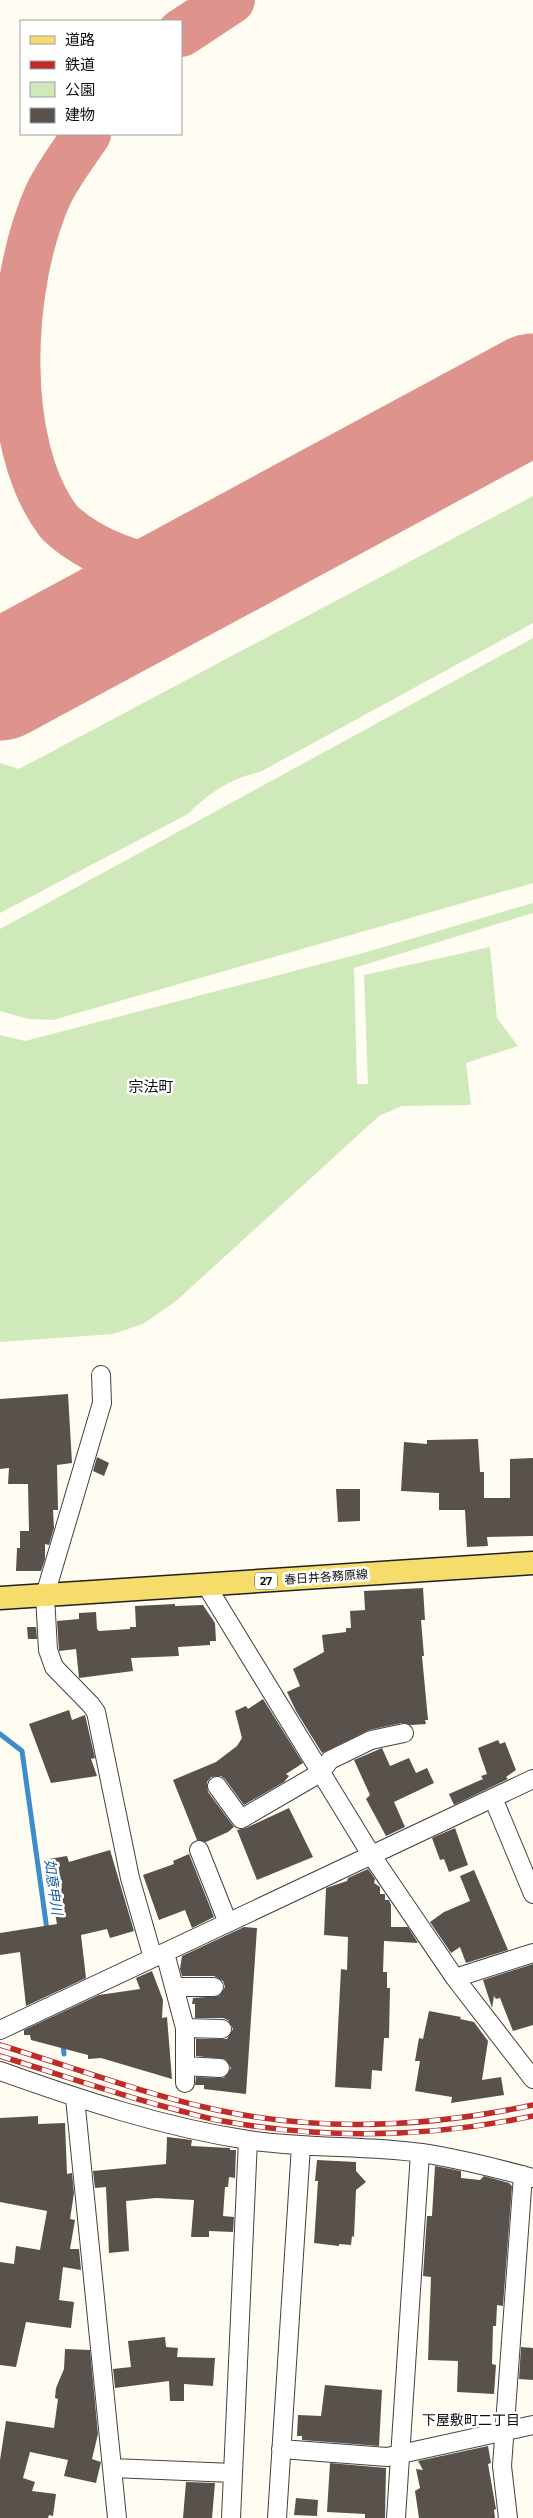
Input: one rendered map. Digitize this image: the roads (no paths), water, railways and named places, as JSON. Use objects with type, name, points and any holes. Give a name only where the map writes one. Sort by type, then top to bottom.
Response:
[{"type":"main road","name":"春日井各務原線","points":[[0,1598],[533,1563]]},
{"type":"street","points":[[101,1374],[102,1403],[45,1595],[48,1650],[54,1667],[96,1712],[130,1878],[159,1956],[174,1987],[185,2028],[185,2074],[220,2068]]},
{"type":"street","points":[[206,1585],[372,1856],[455,1978],[533,2079]]},
{"type":"street","points":[[217,1786],[240,1818],[320,1773],[330,1760],[371,1740],[404,1733]]},
{"type":"street","points":[[0,2030],[533,1779]]},
{"type":"street","points":[[493,1798],[533,1894]]},
{"type":"street","points":[[199,1850],[228,1924]]},
{"type":"street","points":[[455,1978],[533,1953]]},
{"type":"street","points":[[174,1987],[214,1987]]},
{"type":"street","points":[[185,2028],[222,2028]]},
{"type":"street","points":[[0,2071],[75,2098],[176,2126],[248,2140],[301,2146],[420,2153],[470,2162],[528,2177],[502,2466],[508,2518]]},
{"type":"street","points":[[75,2098],[117,2518]]},
{"type":"street","points":[[231,2518],[248,2140]]},
{"type":"street","points":[[277,2518],[301,2146]]},
{"type":"street","points":[[396,2518],[420,2153]]},
{"type":"street","points":[[282,2449],[387,2457],[533,2426]]},
{"type":"street","points":[[112,2468],[233,2473]]},
{"type":"waterway","name":"如意申川","points":[[0,1734],[22,1751],[47,1930]]},
{"type":"waterway","name":"如意申川","points":[[63,2043],[64,2054]]},
{"type":"railway","points":[[0,2045],[190,2104],[256,2117],[296,2122],[336,2124],[415,2122],[455,2118],[533,2105]]},
{"type":"railway","points":[[0,2056],[103,2089],[211,2119],[296,2131],[375,2134],[415,2132],[454,2129],[533,2116]]},
{"type":"district","name":"宗法町","points":[[151,1087]]},
{"type":"district","name":"下屋敷町二丁目","points":[[471,2420]]}]
